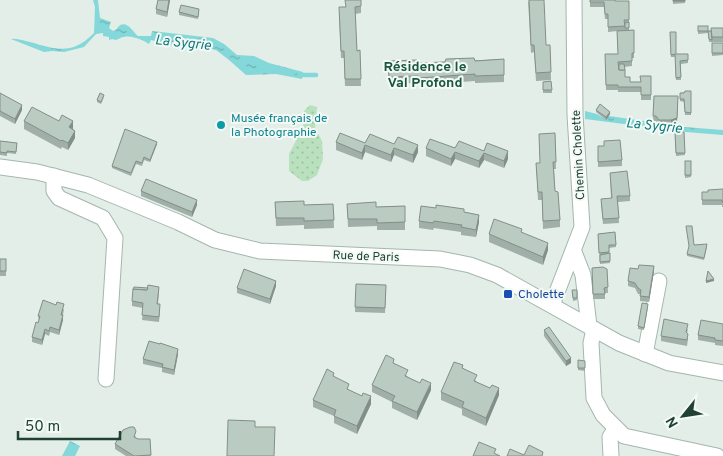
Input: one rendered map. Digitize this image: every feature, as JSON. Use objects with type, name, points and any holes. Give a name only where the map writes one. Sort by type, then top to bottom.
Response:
[{"type":"street","name":"Chemin Cholette","points":[[552,305],[574,252],[582,227],[575,115],[574,0]]},
{"type":"street","name":"Rue de Paris","points":[[0,166],[38,172],[88,185],[178,222],[216,240],[260,251],[440,259],[470,265],[497,275],[619,343],[669,363],[723,373]]},
{"type":"street","points":[[54,176],[54,191],[59,198],[103,218],[115,238],[106,379]]},
{"type":"street","points":[[574,252],[583,275],[592,327],[594,398],[603,415],[624,436],[717,456]]},
{"type":"street","points":[[645,354],[659,281]]},
{"type":"street","points":[[612,456],[610,437],[616,428]]},
{"type":"green space","points":[[310,105],[317,107],[315,128],[322,141],[323,159],[317,175],[308,181],[302,181],[289,171],[289,154],[303,127],[304,111]]},
{"type":"water","points":[[93,0],[98,0],[100,18],[111,22],[109,28],[113,31],[120,25],[125,24],[138,36],[151,36],[152,31],[213,38],[237,55],[254,56],[269,63],[303,72],[302,79],[276,74],[246,75],[216,50],[174,46],[151,40],[149,44],[130,37],[109,40],[109,37],[103,36],[103,33],[96,34],[84,47],[64,52],[44,52],[11,39],[64,49],[79,45],[94,33],[95,7]]},
{"type":"water","points":[[585,111],[597,114],[605,119],[609,116],[658,123],[659,125],[723,130],[723,135],[585,119]]},
{"type":"water","points":[[70,441],[80,446],[75,456],[62,456]]},
{"type":"building","points":[[158,0],[169,0],[167,12],[156,9]]},
{"type":"building","points":[[345,0],[361,0],[361,6],[355,7],[357,51],[360,50],[361,79],[345,79],[344,51],[341,51],[339,7],[346,7]]},
{"type":"building","points":[[529,0],[544,0],[546,45],[550,45],[551,72],[536,73],[534,45],[531,45]]},
{"type":"building","points":[[590,0],[629,1],[629,20],[624,20],[625,26],[608,27],[608,14],[605,14],[604,2],[590,2]]},
{"type":"building","points":[[181,5],[199,9],[198,17],[179,12]]},
{"type":"building","points":[[629,22],[629,28],[625,28],[625,23]]},
{"type":"building","points":[[698,26],[708,26],[708,31],[698,31]]},
{"type":"building","points":[[711,28],[723,28],[723,37],[712,37]]},
{"type":"building","points":[[634,30],[632,61],[618,62],[619,70],[625,70],[625,77],[630,77],[630,82],[641,82],[640,76],[651,76],[651,95],[641,95],[641,87],[606,85],[605,54],[618,54],[617,31]]},
{"type":"building","points":[[708,31],[711,31],[712,40],[709,39]]},
{"type":"building","points":[[670,32],[676,32],[676,54],[688,54],[688,60],[680,61],[681,77],[676,78],[675,54],[671,55]]},
{"type":"building","points":[[712,43],[723,43],[723,53],[712,53]]},
{"type":"building","points":[[474,58],[475,61],[504,59],[504,75],[475,76],[475,74],[418,78],[418,76],[389,77],[388,61],[417,60],[417,63]]},
{"type":"building","points":[[619,64],[624,64],[625,70],[619,70]]},
{"type":"building","points":[[551,81],[552,90],[543,90],[543,82]]},
{"type":"building","points":[[691,91],[691,113],[685,112],[684,99],[680,99],[680,93]]},
{"type":"building","points":[[0,93],[22,105],[15,119],[0,111]]},
{"type":"building","points":[[100,93],[104,95],[101,102],[97,100]]},
{"type":"building","points":[[654,96],[678,96],[677,118],[659,120],[656,116],[653,116]]},
{"type":"building","points":[[600,104],[610,112],[606,117],[596,110]]},
{"type":"building","points":[[32,107],[59,121],[62,115],[73,121],[69,127],[75,131],[68,143],[24,121]]},
{"type":"building","points":[[125,129],[157,142],[150,160],[144,157],[142,163],[136,161],[131,173],[112,166]]},
{"type":"building","points":[[684,132],[685,153],[676,153],[675,133]]},
{"type":"building","points":[[340,133],[365,143],[370,134],[394,144],[398,137],[418,145],[413,155],[394,148],[391,155],[365,145],[362,153],[336,142]]},
{"type":"building","points":[[555,133],[556,162],[553,162],[560,220],[543,221],[542,192],[538,192],[536,163],[540,163],[539,134]]},
{"type":"building","points":[[430,139],[455,148],[459,141],[484,151],[487,143],[508,151],[504,161],[484,153],[479,161],[455,152],[451,159],[426,148]]},
{"type":"building","points":[[620,140],[622,160],[598,162],[598,146],[604,146],[604,141]]},
{"type":"building","points":[[0,141],[17,143],[16,152],[0,152]]},
{"type":"building","points":[[685,161],[691,161],[691,175],[685,175]]},
{"type":"building","points":[[627,171],[630,196],[617,196],[619,218],[603,219],[601,199],[612,198],[610,173]]},
{"type":"building","points":[[146,179],[197,200],[192,212],[141,191]]},
{"type":"building","points":[[723,189],[723,202],[722,200],[702,200],[702,192]]},
{"type":"building","points":[[304,201],[304,205],[333,204],[334,220],[304,221],[304,218],[276,218],[275,202]]},
{"type":"building","points":[[376,202],[376,207],[405,206],[405,222],[377,223],[377,219],[348,219],[347,204]]},
{"type":"building","points":[[436,205],[464,209],[464,212],[479,215],[476,230],[461,227],[462,225],[419,221],[421,206],[436,208]]},
{"type":"building","points":[[494,219],[522,229],[521,232],[548,243],[543,257],[489,234]]},
{"type":"building","points":[[686,226],[692,226],[694,245],[707,244],[704,258],[687,254],[689,246]]},
{"type":"building","points":[[615,232],[616,245],[609,245],[609,252],[599,253],[598,234]]},
{"type":"building","points":[[610,253],[610,261],[600,262],[600,255]]},
{"type":"building","points":[[0,259],[6,259],[6,271],[0,271]]},
{"type":"building","points":[[639,265],[654,266],[649,297],[640,296],[641,290],[635,283],[628,281],[630,268],[638,269]]},
{"type":"building","points":[[603,267],[607,269],[608,287],[604,288],[605,294],[593,294],[592,268]]},
{"type":"building","points":[[244,269],[276,281],[270,299],[237,288]]},
{"type":"building","points":[[708,271],[714,279],[706,281]]},
{"type":"building","points":[[356,284],[386,285],[385,308],[355,307]]},
{"type":"building","points":[[148,285],[159,287],[157,304],[160,304],[159,317],[142,315],[143,303],[132,301],[133,289],[147,290]]},
{"type":"building","points":[[134,287],[148,288],[147,290],[133,289]]},
{"type":"building","points":[[572,290],[577,290],[577,298],[573,298]]},
{"type":"building","points":[[43,300],[56,305],[57,302],[64,304],[59,330],[50,327],[49,331],[45,329],[42,340],[32,337],[36,322],[38,323]]},
{"type":"building","points":[[642,303],[648,304],[644,328],[638,326]]},
{"type":"building","points":[[664,319],[688,324],[687,340],[661,336]]},
{"type":"building","points":[[701,320],[723,324],[723,341],[698,335]]},
{"type":"building","points":[[549,327],[571,358],[566,361],[544,330]]},
{"type":"building","points":[[149,341],[178,349],[174,370],[162,367],[163,364],[143,359]]},
{"type":"building","points":[[386,355],[394,359],[393,363],[408,370],[405,376],[420,383],[422,379],[431,383],[417,412],[392,401],[395,396],[372,385]]},
{"type":"building","points":[[578,360],[585,361],[585,368],[578,368]]},
{"type":"building","points":[[454,362],[463,365],[462,368],[477,375],[474,381],[490,388],[492,385],[499,388],[486,418],[462,407],[464,402],[441,392]]},
{"type":"building","points":[[327,369],[334,373],[333,376],[349,384],[347,389],[362,396],[363,393],[371,396],[357,426],[334,416],[336,410],[313,400]]},
{"type":"building","points":[[228,420],[255,421],[255,427],[275,427],[274,456],[227,456]]},
{"type":"building","points":[[134,427],[136,431],[134,437],[150,439],[151,455],[134,456],[115,444],[123,430]]},
{"type":"building","points":[[479,442],[496,449],[494,453],[500,456],[473,456]]},
{"type":"building","points":[[529,445],[543,452],[542,456],[507,456],[510,449],[524,455]]},
{"type":"waterway","name":"La Sygrie","points":[[299,75],[316,75]]},
{"type":"place","name":"Musée français de la Photographie","points":[[221,125]]},
{"type":"place","name":"Cholette","points":[[508,294]]},
{"type":"district","name":"Résidence le Val Profond","points":[[425,74]]}]
